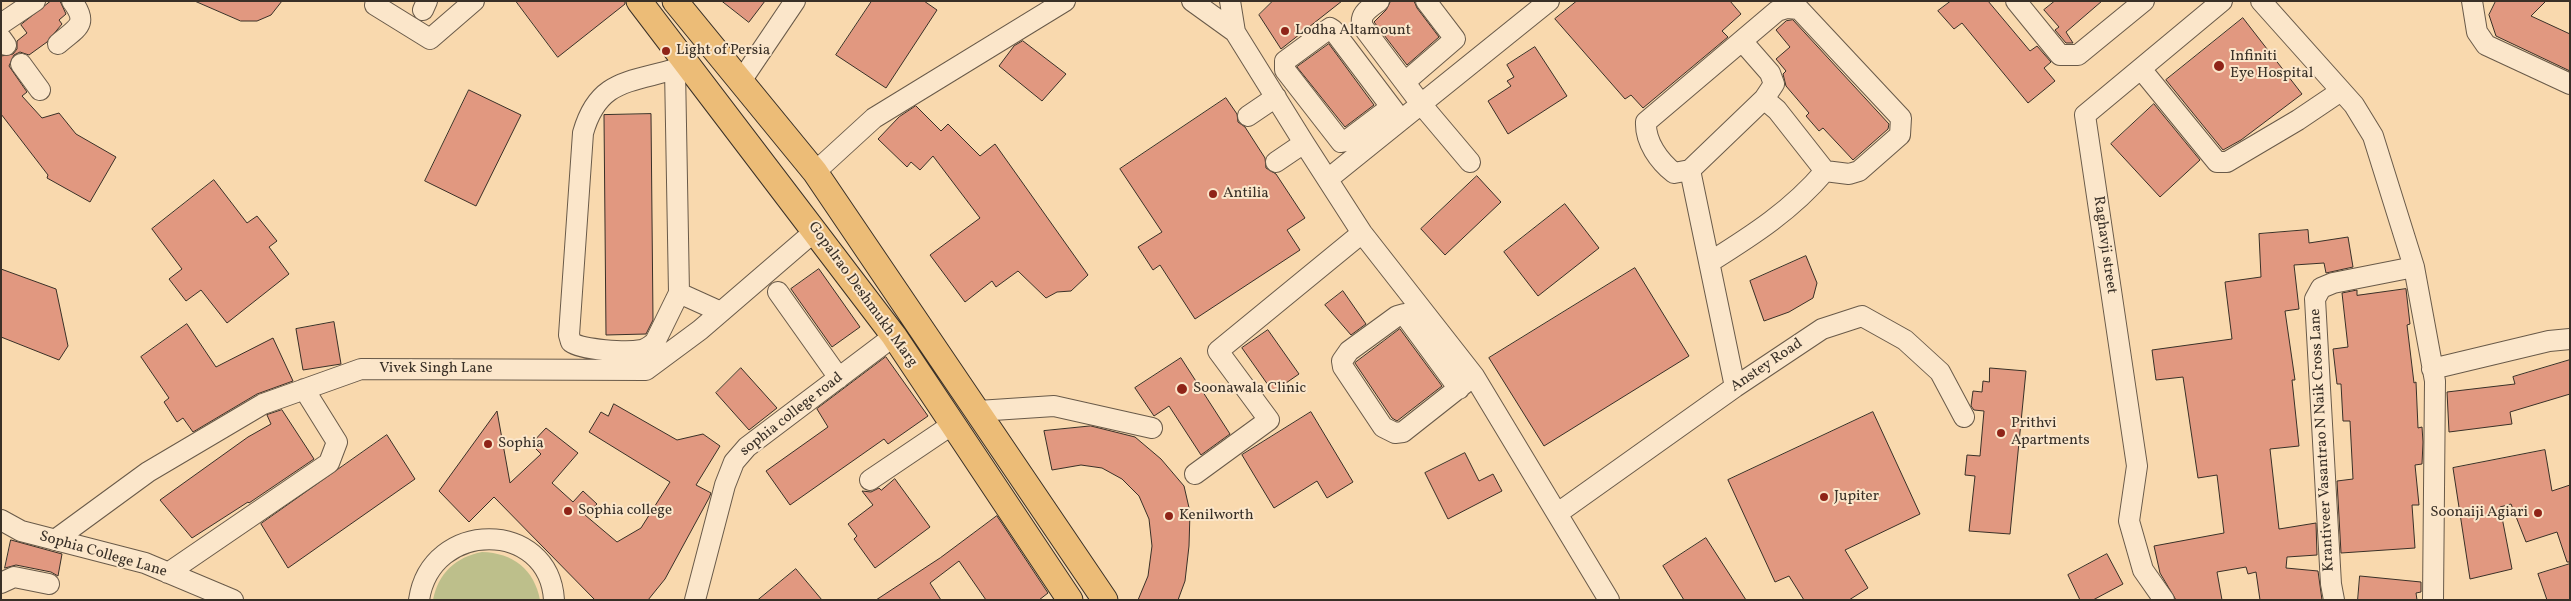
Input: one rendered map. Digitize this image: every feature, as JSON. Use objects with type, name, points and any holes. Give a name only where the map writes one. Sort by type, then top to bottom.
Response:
[{"type":"main road","name":"Gopalrao Deshmukh Marg","points":[[639,1],[679,64],[815,231],[894,336],[1070,600]]},
{"type":"main road","name":"Gopalrao Deshmukh Marg","points":[[675,1],[815,172],[1105,600]]},
{"type":"street","points":[[1,24],[35,1]]},
{"type":"street","points":[[58,44],[78,26],[82,18],[72,1]]},
{"type":"street","points":[[375,6],[430,39],[474,1]]},
{"type":"street","points":[[741,81],[795,1]]},
{"type":"street","points":[[815,172],[874,118],[1064,1]]},
{"type":"street","points":[[1192,1],[1235,32],[1308,149],[1420,321],[1459,389]]},
{"type":"street","points":[[1230,1],[1235,32]]},
{"type":"street","points":[[1379,1],[1363,14],[1361,22],[1422,104],[1470,162]]},
{"type":"street","points":[[1405,82],[1455,39],[1426,1]]},
{"type":"street","points":[[1396,114],[1330,28],[1287,58],[1284,66],[1288,73],[1335,136],[1341,142],[1346,141],[1396,114],[1422,104],[1549,1]]},
{"type":"street","points":[[2016,1],[2060,55],[2078,55],[2144,1]]},
{"type":"street","points":[[2222,1],[2141,69],[2217,162],[2227,162],[2298,120],[2341,90]]},
{"type":"street","points":[[2261,1],[2354,105],[2373,136],[2414,267],[2435,381],[2434,600]]},
{"type":"street","points":[[2472,1],[2477,32],[2486,46],[2570,84]]},
{"type":"street","points":[[1742,40],[1770,73],[1774,84],[1764,99],[1690,170],[1674,173],[1663,164],[1645,134],[1646,122],[1742,40],[1776,11],[1787,8],[1799,9],[1901,118],[1900,135],[1859,171],[1849,174],[1825,172],[1778,110],[1764,99]]},
{"type":"street","points":[[21,64],[40,90]]},
{"type":"street","points":[[679,64],[679,293],[655,342],[649,348],[640,350],[583,348],[571,342],[569,334],[583,133],[588,115],[597,100],[610,88],[679,64]]},
{"type":"street","name":"Raghavji street","points":[[2141,69],[2086,115],[2122,375],[2137,466],[2129,522],[2143,570],[2164,600]]},
{"type":"street","points":[[1248,116],[1273,92],[1288,73]]},
{"type":"street","points":[[1328,179],[1396,114]]},
{"type":"street","points":[[1276,162],[1335,136]]},
{"type":"street","points":[[1690,170],[1735,387]]},
{"type":"street","points":[[1710,262],[1775,220],[1812,187],[1825,172]]},
{"type":"street","name":"Vivek Singh Lane","points":[[55,540],[148,472],[263,404],[361,369],[646,370],[721,312],[815,231]]},
{"type":"street","points":[[1195,474],[1269,420],[1218,351],[1362,233]]},
{"type":"street","name":"Krantiveer Vasantrao N Naik Cross Lane","points":[[2334,600],[2315,298],[2321,288],[2333,283],[2414,267]]},
{"type":"street","points":[[778,292],[839,378]]},
{"type":"street","points":[[679,293],[721,312]]},
{"type":"street","points":[[1474,376],[1403,432],[1395,433],[1383,427],[1343,367],[1342,361],[1349,351],[1397,316],[1404,314],[1420,321],[1474,376],[1609,600]]},
{"type":"street","name":"Anstey Road","points":[[1558,514],[1735,387],[1822,329],[1862,316],[1905,340],[1940,372],[1964,418]]},
{"type":"street","name":"sophia college road","points":[[696,600],[725,485],[734,462],[747,447],[894,336]]},
{"type":"street","points":[[2432,369],[2549,341],[2570,339]]},
{"type":"street","points":[[168,573],[329,463],[337,442],[304,389]]},
{"type":"street","points":[[978,411],[1054,406],[1152,428]]},
{"type":"street","points":[[870,480],[953,424]]},
{"type":"street","name":"Sophia College Lane","points":[[1,520],[21,531],[145,563],[233,600]]},
{"type":"street","points":[[419,600],[430,569],[445,552],[465,542],[487,538],[510,541],[530,552],[545,569],[554,590],[554,600]]},
{"type":"street","points":[[1,583],[14,577],[49,584]]},
{"type":"green space","points":[[482,552],[493,553],[512,559],[520,565],[533,580],[540,600],[433,600],[439,582],[456,562]]},
{"type":"building","points":[[51,1],[60,1],[66,14],[59,20],[62,24],[47,42],[29,55],[20,52],[14,55],[9,66],[27,92],[22,96],[42,118],[59,113],[76,134],[116,157],[90,202],[47,178],[48,175],[1,114],[1,56],[13,54],[17,49],[17,41],[27,33],[21,25]]},
{"type":"building","points":[[195,1],[282,1],[271,15],[257,21],[241,21]]},
{"type":"building","points":[[516,1],[625,1],[625,4],[558,57]]},
{"type":"building","points":[[722,1],[765,1],[749,22]]},
{"type":"building","points":[[872,1],[924,1],[937,10],[886,88],[836,55]]},
{"type":"building","name":"Lodha Altamount","points":[[1273,1],[1342,1],[1281,49],[1259,15]]},
{"type":"building","points":[[1391,1],[1414,1],[1417,8],[1439,37],[1407,65],[1374,22],[1386,10]]},
{"type":"building","points":[[1577,1],[1730,1],[1741,14],[1722,31],[1728,37],[1643,108],[1631,95],[1625,99],[1555,19]]},
{"type":"building","points":[[1951,1],[1988,1],[2030,51],[2037,46],[2051,62],[2044,68],[2055,81],[2028,103],[1962,23],[1954,29],[1938,11]]},
{"type":"building","points":[[2055,1],[2102,1],[2066,32],[2073,43],[2066,43],[2055,30],[2059,27],[2044,10]]},
{"type":"building","points":[[2496,1],[2546,1],[2531,16],[2570,34],[2570,71],[2496,36],[2489,15]]},
{"type":"building","points":[[2243,18],[2302,94],[2241,140],[2223,150],[2166,80]]},
{"type":"building","points":[[1793,20],[1889,124],[1888,129],[1853,160],[1823,128],[1819,131],[1806,116],[1809,113],[1786,86],[1783,74],[1786,71],[1776,59],[1790,47],[1776,30],[1786,21]]},
{"type":"building","points":[[1023,41],[1066,74],[1042,101],[999,66],[1014,46]]},
{"type":"building","points":[[1329,44],[1374,105],[1345,127],[1297,67]]},
{"type":"building","points":[[1535,47],[1567,96],[1508,134],[1488,101],[1511,86],[1507,81],[1514,77],[1507,65]]},
{"type":"building","points":[[469,90],[521,115],[476,206],[425,181]]},
{"type":"building","name":"Antilia","points":[[1226,98],[1237,114],[1238,122],[1245,127],[1265,158],[1266,168],[1276,174],[1305,218],[1287,230],[1300,250],[1195,319],[1160,265],[1153,270],[1138,247],[1162,232],[1120,169]]},
{"type":"building","points":[[2154,104],[2200,160],[2160,197],[2111,144]]},
{"type":"building","points":[[916,106],[941,131],[948,124],[980,156],[995,144],[1088,275],[1071,291],[1057,292],[1046,298],[1018,271],[996,287],[992,281],[965,302],[930,255],[980,218],[933,156],[920,170],[911,162],[907,167],[878,139],[899,117]]},
{"type":"building","points":[[651,114],[653,320],[646,334],[606,335],[604,115]]},
{"type":"building","points":[[1477,176],[1501,202],[1445,255],[1421,229]]},
{"type":"building","points":[[214,180],[247,223],[257,216],[277,241],[269,247],[289,274],[227,323],[201,290],[186,301],[169,279],[182,269],[152,229]]},
{"type":"building","points":[[1565,204],[1599,248],[1538,296],[1504,252]]},
{"type":"building","points":[[2308,230],[2309,243],[2348,237],[2353,267],[2326,273],[2324,263],[2294,265],[2299,309],[2285,311],[2295,380],[2292,380],[2299,446],[2270,449],[2279,529],[2316,523],[2317,555],[2287,557],[2286,568],[2318,571],[2322,600],[2260,600],[2256,572],[2248,574],[2246,567],[2217,572],[2222,600],[2176,600],[2160,573],[2154,546],[2224,533],[2217,475],[2198,478],[2183,377],[2156,380],[2152,350],[2232,339],[2225,282],[2261,277],[2259,234]]},
{"type":"building","points":[[1806,256],[1817,283],[1813,298],[1789,312],[1764,321],[1750,281]]},
{"type":"building","points":[[1635,268],[1689,356],[1544,446],[1489,358]]},
{"type":"building","points":[[1,269],[56,289],[68,346],[59,360],[1,337]]},
{"type":"building","points":[[819,269],[860,327],[832,347],[791,289]]},
{"type":"building","points":[[2406,289],[2410,324],[2407,325],[2414,383],[2416,382],[2418,428],[2422,427],[2423,442],[2422,464],[2415,465],[2419,505],[2412,505],[2415,548],[2341,553],[2337,481],[2353,479],[2350,421],[2343,421],[2341,384],[2337,384],[2333,349],[2348,347],[2342,293],[2357,290],[2357,295]]},
{"type":"building","points":[[1343,291],[1366,324],[1351,335],[1325,305]]},
{"type":"building","points":[[334,322],[341,364],[303,370],[296,329]]},
{"type":"building","points":[[187,324],[216,367],[273,338],[293,381],[257,394],[193,432],[183,418],[177,422],[164,402],[169,398],[141,357]]},
{"type":"building","points":[[1400,329],[1442,386],[1397,421],[1392,418],[1355,363]]},
{"type":"building","points":[[1268,330],[1299,374],[1273,392],[1242,348]]},
{"type":"building","points":[[886,357],[928,416],[888,444],[884,439],[790,505],[766,471],[828,427],[817,409]]},
{"type":"building","points":[[1181,358],[1230,434],[1201,455],[1169,406],[1154,416],[1135,388]]},
{"type":"building","points":[[2570,360],[2570,394],[2510,412],[2512,424],[2449,432],[2447,392],[2515,384],[2513,377]]},
{"type":"building","points":[[741,368],[777,408],[749,430],[716,393]]},
{"type":"building","name":"Prithvi Apartments","points":[[1990,368],[2026,371],[2010,534],[1969,531],[1975,476],[1965,475],[1967,455],[1980,456],[1984,411],[1974,410],[1971,406],[1973,391],[1982,392],[1983,381],[1989,382]]},
{"type":"building","points":[[614,404],[677,440],[703,434],[720,446],[696,485],[711,493],[709,498],[665,579],[648,600],[595,600],[494,497],[469,522],[439,491],[497,411],[510,483],[541,454],[531,444],[546,428],[578,453],[552,483],[573,502],[583,491],[597,504],[585,515],[617,542],[641,528],[670,482],[589,432],[601,412],[608,416]]},
{"type":"building","points":[[282,410],[314,459],[249,503],[192,538],[160,500],[248,437],[271,424],[267,415]]},
{"type":"building","points":[[1311,412],[1353,482],[1327,498],[1317,481],[1274,508],[1242,455]]},
{"type":"building","name":"Jupiter","points":[[1873,412],[1920,514],[1845,550],[1868,588],[1849,600],[1804,600],[1789,576],[1775,582],[1728,480]]},
{"type":"building","name":"Kenilworth","points":[[1091,426],[1135,437],[1161,459],[1184,486],[1190,512],[1189,546],[1185,581],[1178,600],[1138,600],[1148,576],[1152,546],[1149,519],[1139,496],[1122,479],[1102,468],[1081,465],[1052,470],[1044,431]]},
{"type":"building","points":[[387,435],[415,479],[288,568],[261,524]]},
{"type":"building","points":[[2545,450],[2552,491],[2570,485],[2570,562],[2567,562],[2557,532],[2526,542],[2511,504],[2500,507],[2512,569],[2470,579],[2453,468]]},
{"type":"building","points":[[1465,453],[1479,481],[1493,474],[1502,491],[1448,519],[1425,473]]},
{"type":"building","points":[[895,479],[930,527],[875,568],[854,539],[857,536],[848,524],[873,505],[862,491],[871,492],[879,488],[881,490]]},
{"type":"building","points":[[997,516],[1048,593],[1039,600],[986,600],[959,561],[930,583],[941,600],[876,600],[940,558]]},
{"type":"building","points":[[1706,538],[1746,600],[1684,600],[1663,566]]},
{"type":"building","points":[[11,540],[62,554],[58,576],[51,572],[16,565],[5,568]]},
{"type":"building","points":[[2107,554],[2123,584],[2093,600],[2080,600],[2068,575]]},
{"type":"building","points":[[2570,564],[2570,600],[2547,600],[2538,574]]},
{"type":"building","points":[[796,569],[822,600],[758,600]]},
{"type":"building","points":[[2360,576],[2421,582],[2421,592],[2416,593],[2417,600],[2358,600]]},
{"type":"place","name":"Lodha Altamount","points":[[1285,31]]},
{"type":"place","name":"Light of Persia","points":[[666,51]]},
{"type":"place","name":"Infiniti Eye Hospital","points":[[2219,66]]},
{"type":"place","name":"Antilia","points":[[1213,194]]},
{"type":"place","name":"Soonawala Clinic","points":[[1182,389]]},
{"type":"place","name":"Prithvi Apartments","points":[[2001,433]]},
{"type":"place","name":"Sophia","points":[[488,444]]},
{"type":"place","name":"Jupiter","points":[[1824,497]]},
{"type":"place","name":"Sophia college","points":[[568,511]]},
{"type":"place","name":"Soonaiji Agiari","points":[[2538,513]]},
{"type":"place","name":"Kenilworth","points":[[1169,516]]}]
